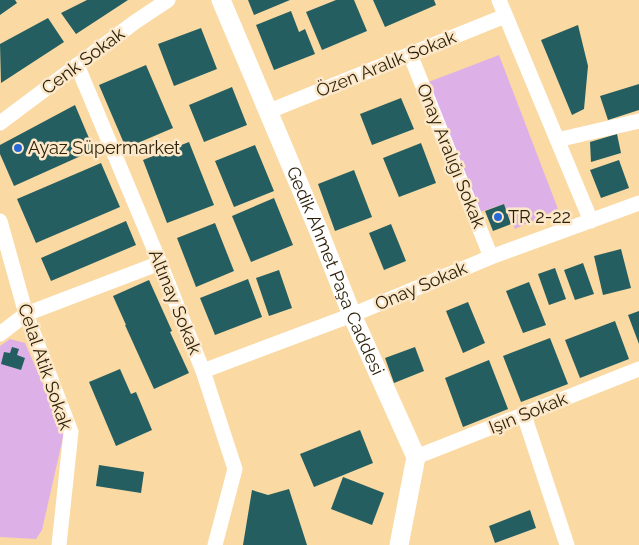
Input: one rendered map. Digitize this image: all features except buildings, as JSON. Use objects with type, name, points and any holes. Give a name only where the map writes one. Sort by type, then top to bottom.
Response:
[{"type":"street","name":"Cenk Sokak","points":[[1,120],[134,22],[168,0]]},
{"type":"street","name":"Gedik Ahmet Paşa Caddesi","points":[[220,0],[320,234],[352,315],[416,458]]},
{"type":"street","points":[[499,0],[590,221]]},
{"type":"street","name":"Özen Aralık Sokak","points":[[267,112],[505,16]]},
{"type":"street","name":"Onay Aralığı Sokak","points":[[410,54],[492,257]]},
{"type":"street","name":"Altınay Sokak","points":[[77,65],[160,262],[203,371],[235,469],[215,545]]},
{"type":"street","points":[[557,140],[639,122]]},
{"type":"street","name":"Onay Sokak","points":[[203,371],[352,315],[492,257],[639,204]]},
{"type":"street","name":"Celal Atik Sokak","points":[[1,225],[26,314],[71,432],[59,545]]},
{"type":"street","points":[[0,334],[26,314],[160,262]]},
{"type":"street","name":"Işın Sokak","points":[[416,458],[639,369]]},
{"type":"street","points":[[524,415],[566,545]]},
{"type":"street","points":[[399,545],[416,458]]},
{"type":"shaded area","points":[[499,55],[558,209],[515,229],[504,204],[477,213],[426,83]]},
{"type":"shaded area","points":[[10,339],[25,343],[64,433],[42,530],[36,539],[0,537],[0,346]]},
{"type":"place","name":"Ayaz Süpermarket","points":[[18,148]]},
{"type":"place","name":"TR 2-22","points":[[498,217]]}]
